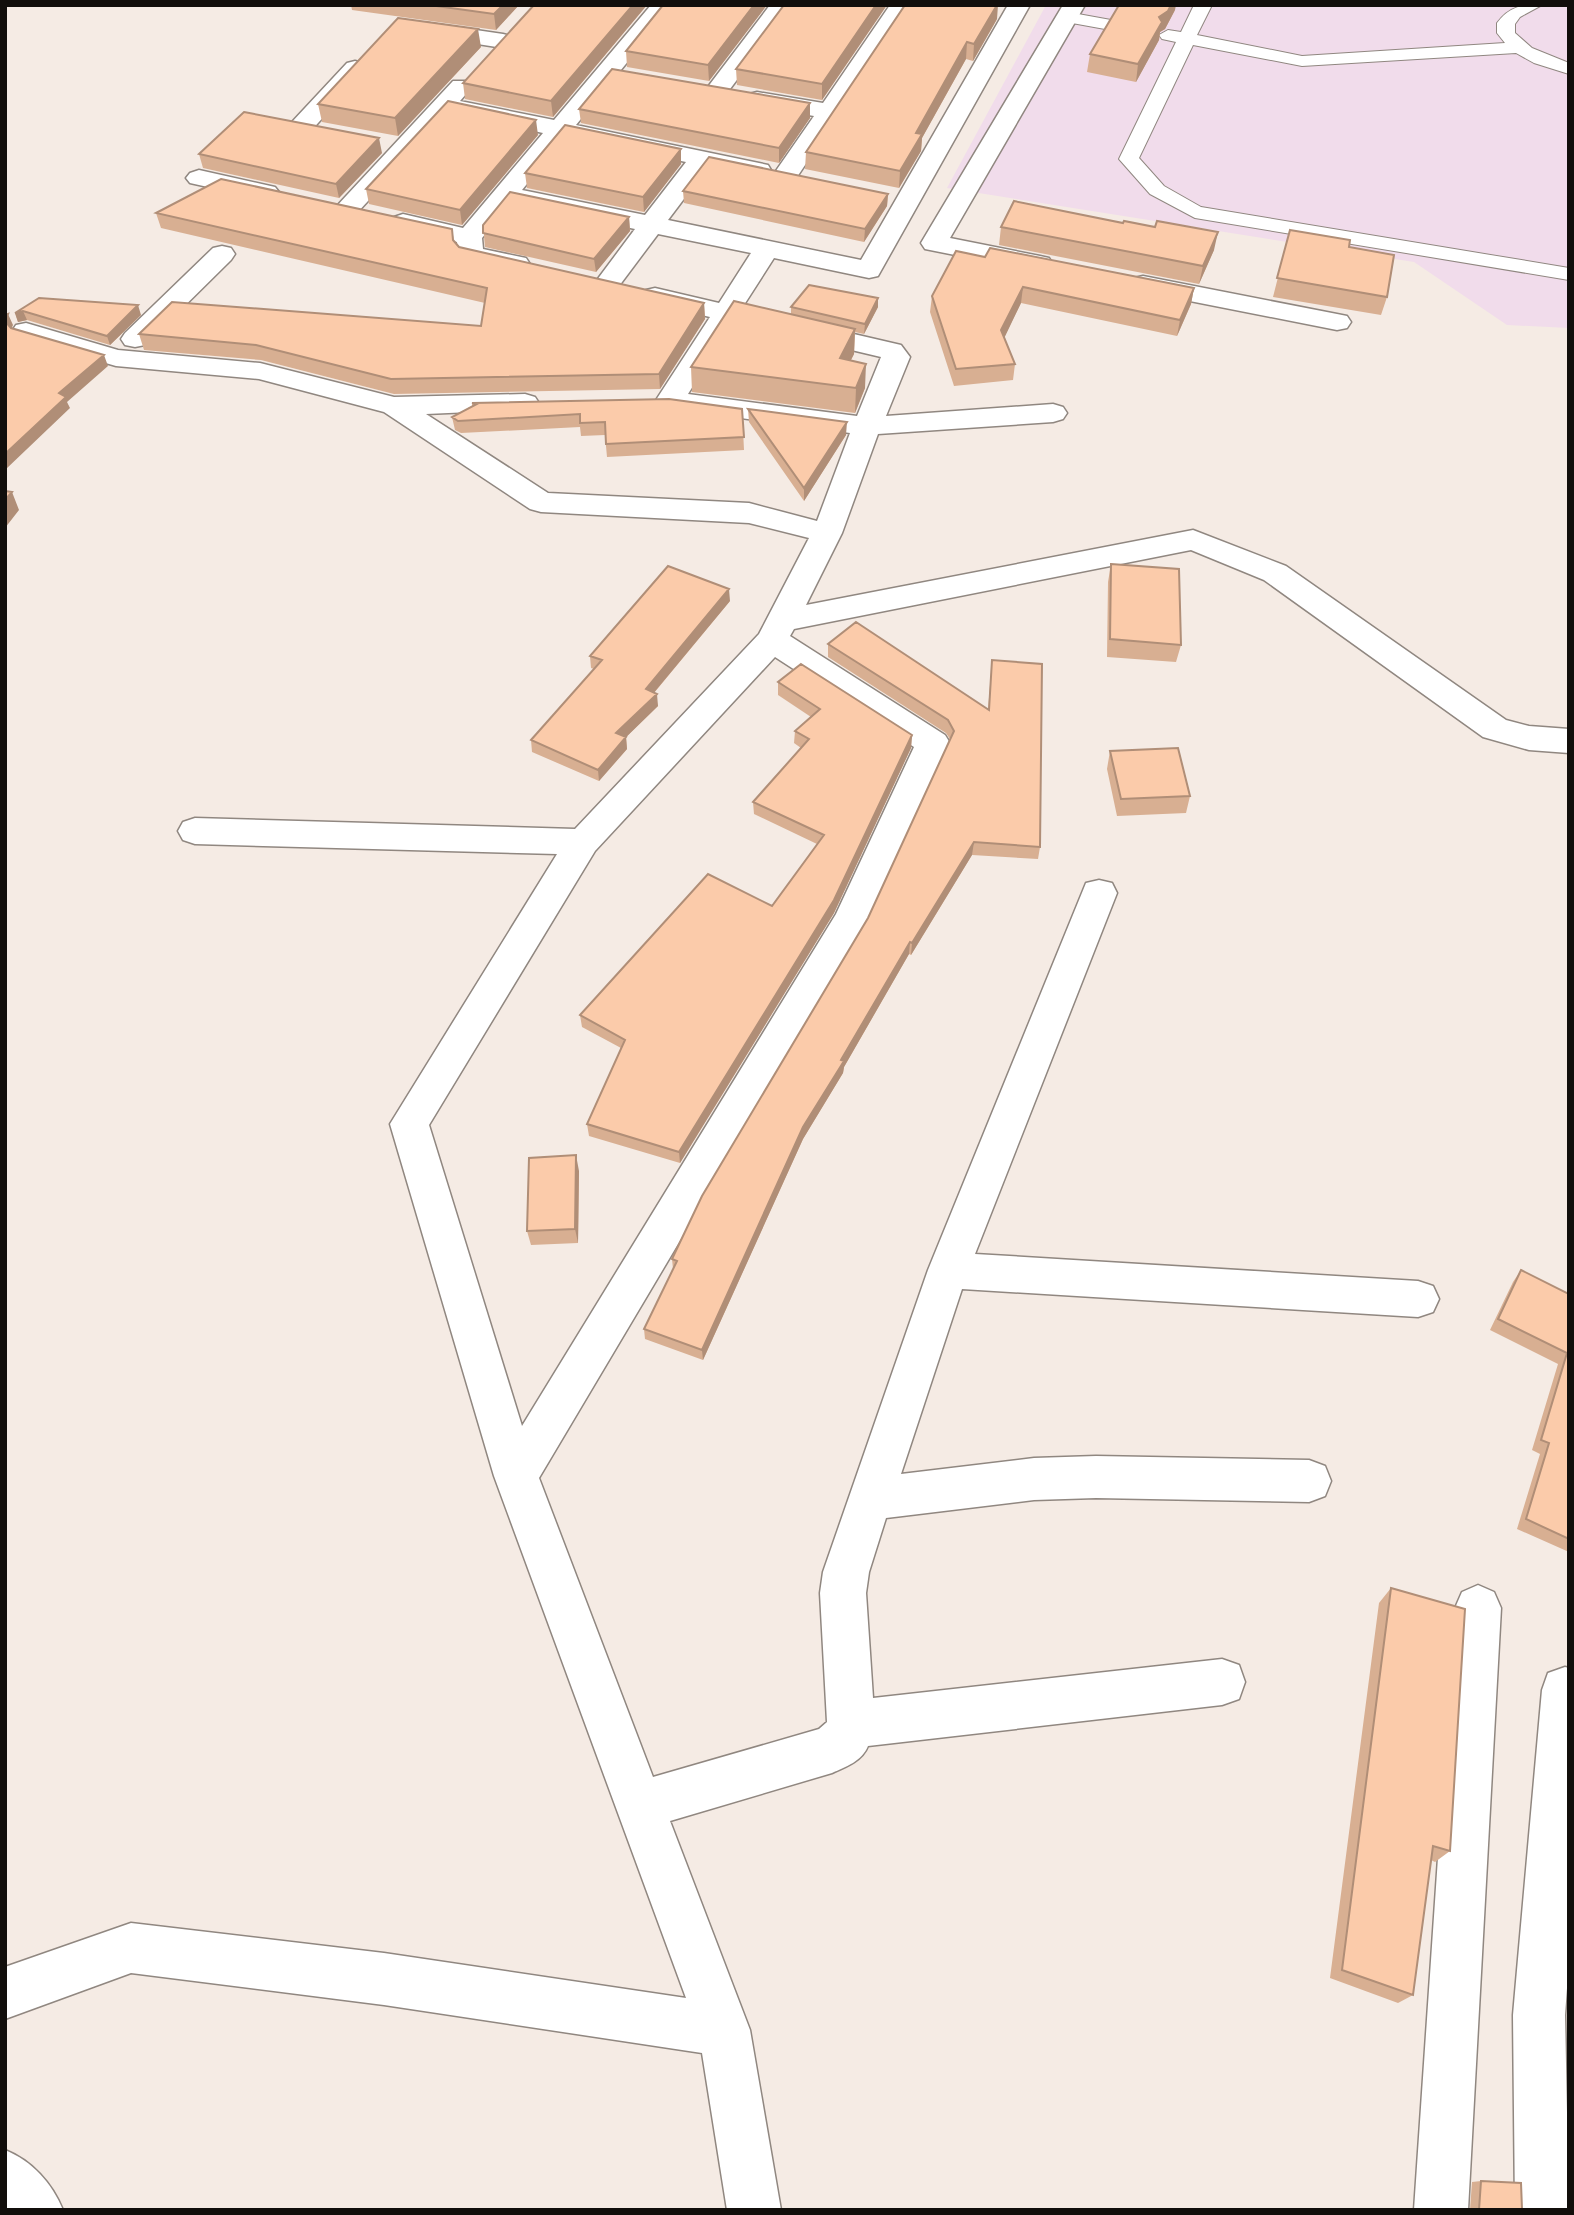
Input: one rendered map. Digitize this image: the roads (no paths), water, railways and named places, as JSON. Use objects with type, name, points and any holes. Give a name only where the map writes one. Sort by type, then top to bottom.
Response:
[{"type":"street","points":[[663,5],[469,237],[471,254],[891,351],[896,357],[827,533],[778,630],[583,842],[409,1124],[516,1476],[724,2030],[754,2210]]},
{"type":"street","points":[[716,92],[782,5]]},
{"type":"street","points":[[786,175],[901,5]]},
{"type":"street","points":[[506,194],[869,270],[1018,5]]},
{"type":"street","points":[[1069,270],[934,243],[1074,9]]},
{"type":"street","points":[[320,203],[404,147],[510,33],[408,27]]},
{"type":"street","points":[[326,133],[300,128],[369,53]]},
{"type":"street","points":[[606,73],[634,78]]},
{"type":"street","points":[[689,87],[830,111]]},
{"type":"street","points":[[444,104],[813,181]]},
{"type":"street","points":[[378,142],[404,147]]},
{"type":"street","points":[[579,278],[652,224],[702,158]]},
{"type":"street","points":[[200,178],[469,237]]},
{"type":"street","points":[[881,195],[908,200]]},
{"type":"street","points":[[768,248],[725,312],[656,400],[867,426],[1053,413]]},
{"type":"street","points":[[116,358],[222,254]]},
{"type":"street","points":[[1122,280],[1337,322]]},
{"type":"street","points":[[26,331],[116,358],[260,371],[394,407],[546,403]]},
{"type":"street","points":[[394,407],[541,502],[749,513],[827,533]]},
{"type":"street","points":[[778,630],[1193,540],[1275,573],[1494,729],[1529,738],[1569,741]]},
{"type":"street","points":[[516,1476],[852,919],[933,743],[778,630]]},
{"type":"street","points":[[195,831],[583,842]]},
{"type":"street","points":[[640,1805],[832,1749],[848,1736],[851,1724],[843,1593],[846,1572],[948,1269],[1099,893]]},
{"type":"street","points":[[948,1269],[1418,1299]]},
{"type":"street","points":[[871,1499],[1046,1478],[1309,1481]]},
{"type":"street","points":[[1441,2210],[1478,1608]]},
{"type":"street","points":[[851,1724],[1223,1682]]},
{"type":"street","points":[[1542,2210],[1539,2015],[1565,1690]]},
{"type":"street","points":[[5,1993],[131,1948],[384,1979],[724,2030]]},
{"type":"street","points":[[5,2177],[36,2210]]},
{"type":"lane","points":[[1203,5],[1181,30],[1129,159],[1157,190],[1195,212],[1569,274]]},
{"type":"lane","points":[[1533,5],[1516,12],[1507,21],[1506,32],[1518,48],[1544,62],[1569,69]]},
{"type":"lane","points":[[1074,9],[1109,17]]},
{"type":"lane","points":[[1181,30],[1273,37]]},
{"type":"lane","points":[[1181,30],[1302,61],[1518,48]]},
{"type":"lane","points":[[1423,36],[1506,32]]}]
